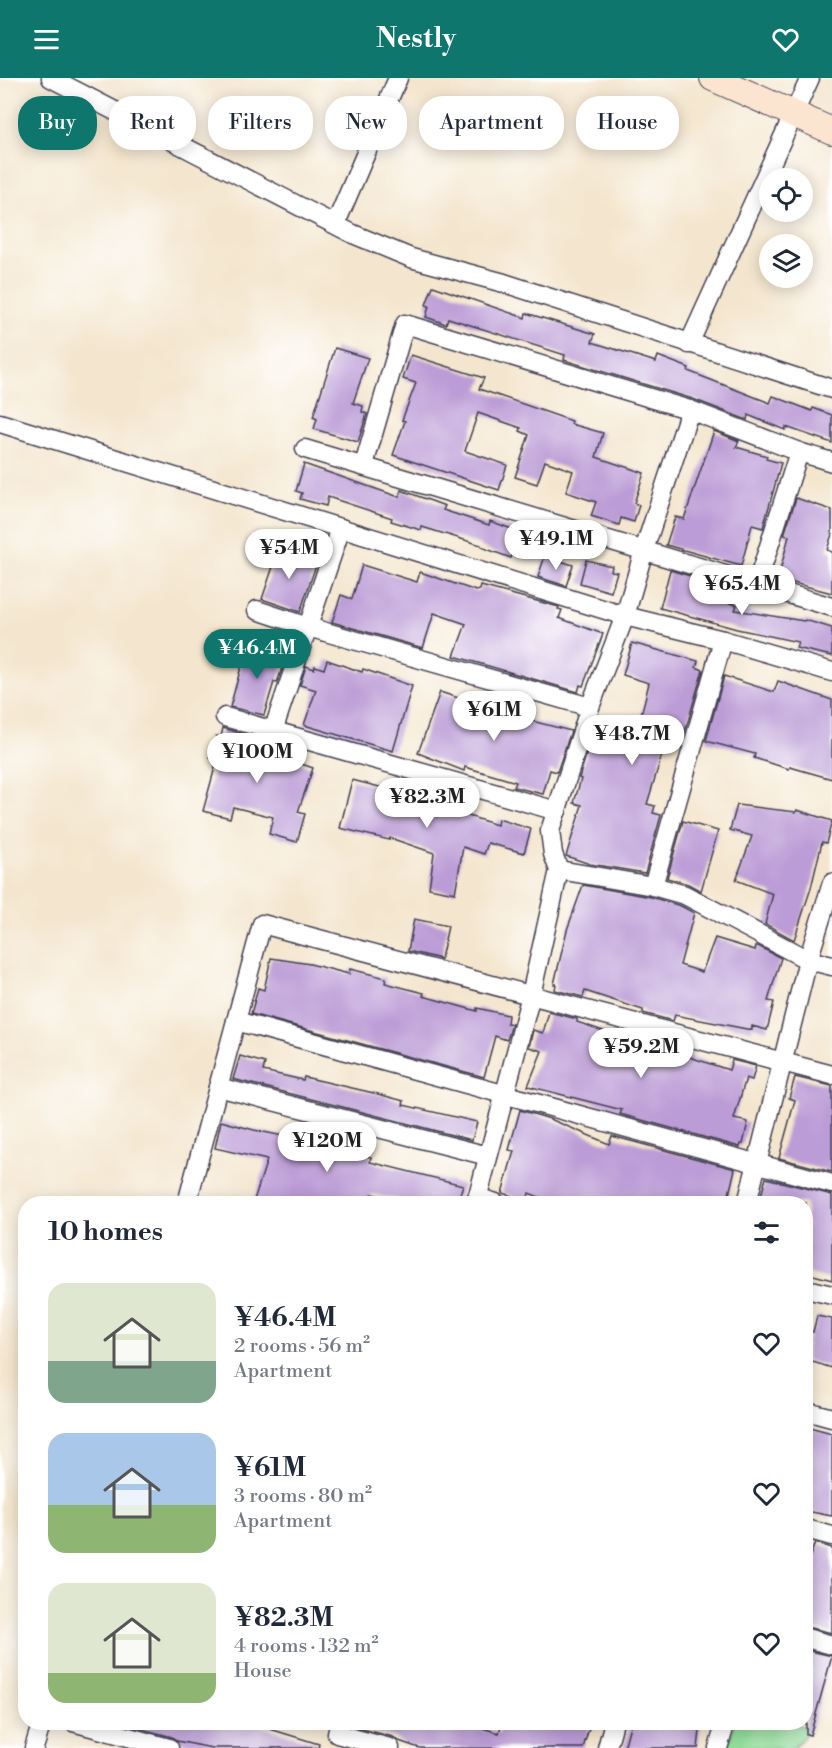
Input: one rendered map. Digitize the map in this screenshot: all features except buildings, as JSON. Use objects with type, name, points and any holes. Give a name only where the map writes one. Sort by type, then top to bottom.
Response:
[{"type":"main road","points":[[713,78],[832,131]]},
{"type":"street","points":[[51,78],[354,234],[411,258],[504,283],[832,389]]},
{"type":"street","points":[[336,223],[398,78]]},
{"type":"street","points":[[689,344],[810,78]]},
{"type":"street","points":[[364,465],[405,324],[690,410],[799,452],[832,462]]},
{"type":"street","points":[[477,1196],[531,995],[559,870],[553,854],[550,831],[590,707],[625,616],[690,410]]},
{"type":"street","points":[[0,423],[625,616],[723,640],[832,672]]},
{"type":"street","points":[[305,449],[832,607]]},
{"type":"street","points":[[757,584],[799,452]]},
{"type":"street","points":[[273,731],[341,528]]},
{"type":"street","points":[[257,610],[308,627],[590,707]]},
{"type":"street","points":[[654,886],[723,640]]},
{"type":"street","points":[[225,717],[557,811]]},
{"type":"street","points":[[559,870],[654,886],[685,895],[808,960],[832,966]]},
{"type":"street","points":[[749,1196],[808,960],[832,883]]},
{"type":"street","points":[[189,1196],[262,924],[832,1075]]},
{"type":"street","points":[[236,1021],[832,1184]]},
{"type":"street","points":[[218,1087],[488,1156]]},
{"type":"street","points":[[813,1291],[832,1295]]},
{"type":"street","points":[[813,1413],[832,1418]]},
{"type":"street","points":[[813,1531],[832,1536]]},
{"type":"street","points":[[813,1640],[832,1645]]},
{"type":"street","points":[[34,1748],[40,1730]]},
{"type":"street","points":[[103,1730],[169,1748]]},
{"type":"street","points":[[607,1748],[612,1730]]},
{"type":"street","points":[[718,1748],[724,1730]]},
{"type":"street","points":[[338,1735],[390,1748]]},
{"type":"green space","points":[[733,1730],[810,1730],[793,1748],[727,1748]]}]
